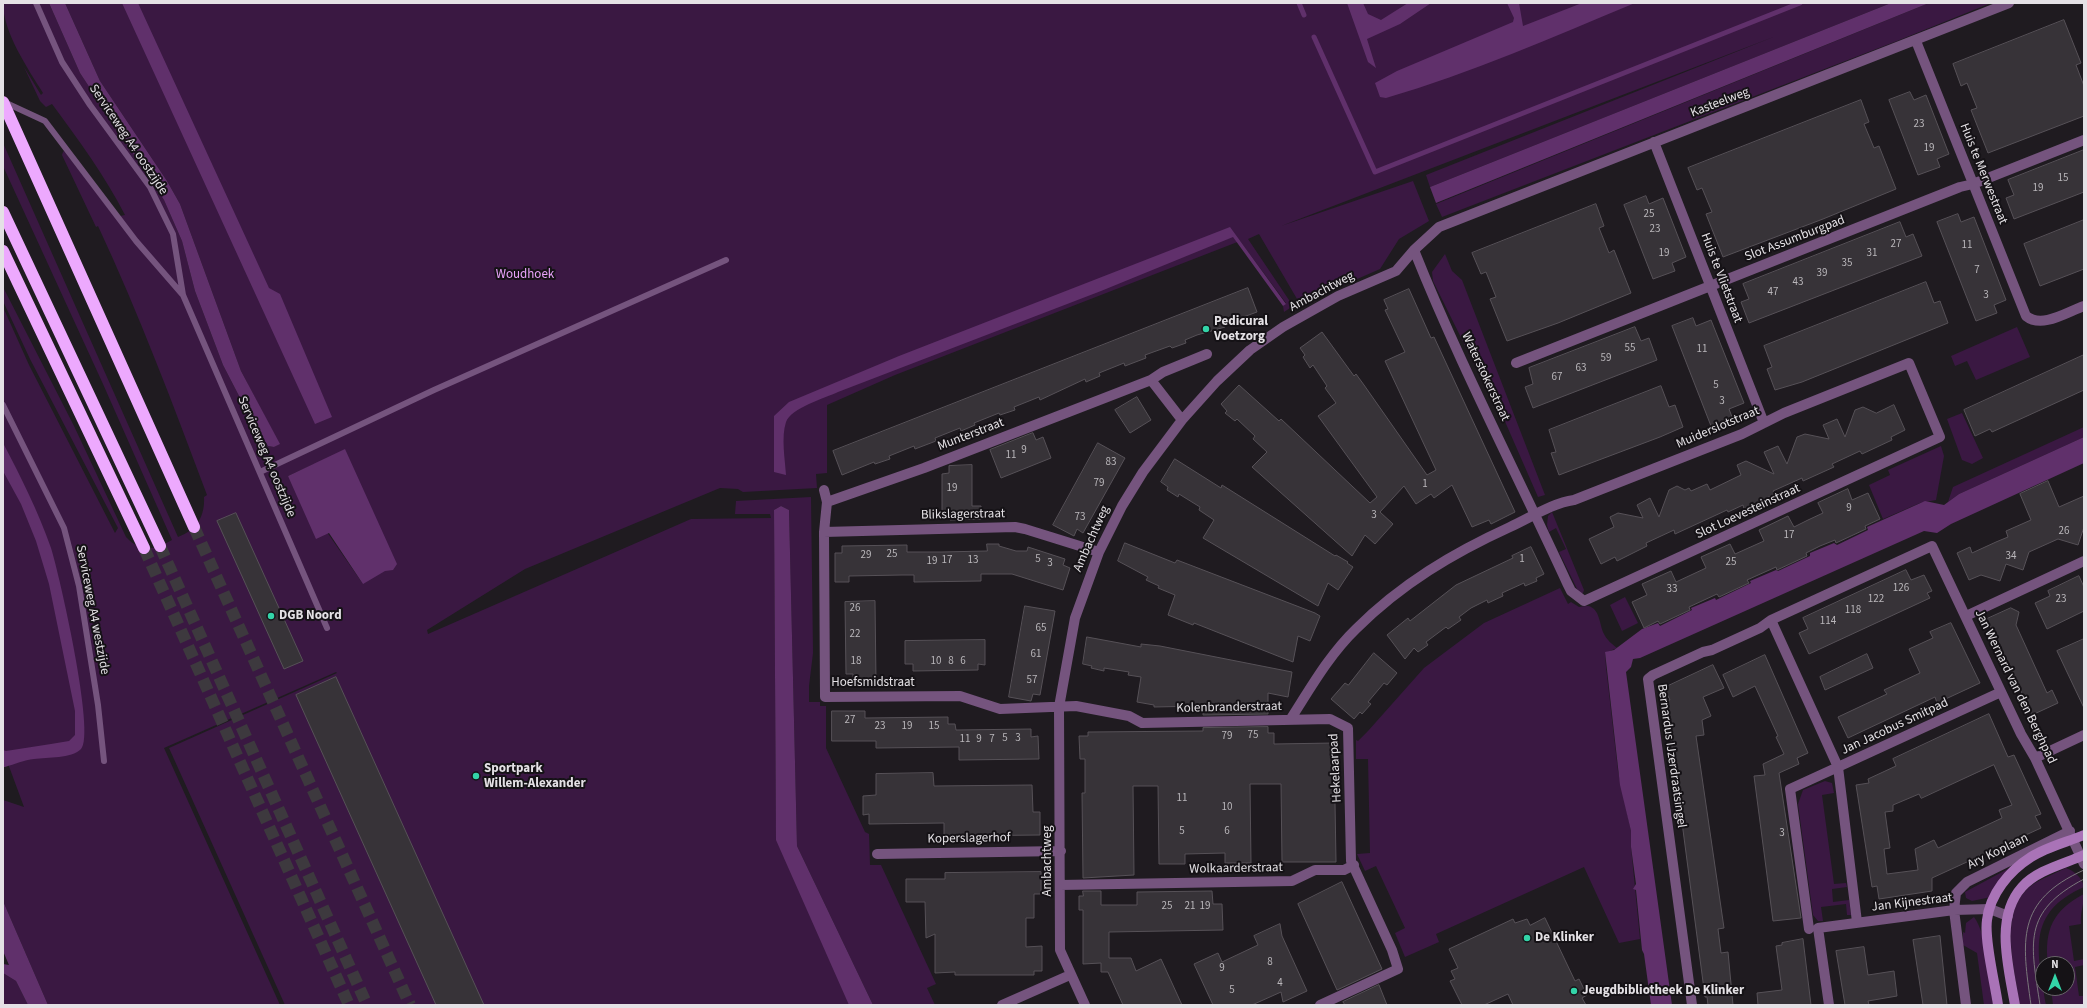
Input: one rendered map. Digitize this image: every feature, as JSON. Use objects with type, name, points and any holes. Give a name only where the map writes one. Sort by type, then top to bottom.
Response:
[{"type":"highway","points":[[3,102],[194,527]]},
{"type":"highway","points":[[3,212],[160,546]]},
{"type":"highway","points":[[3,251],[144,548]]},
{"type":"street","name":"Kasteelweg","points":[[1440,227],[2009,3]]},
{"type":"street","name":"Huis te Merwestraat","points":[[1916,40],[2026,316],[2032,321],[2044,321],[2084,306]]},
{"type":"street","name":"Slot Assumburgpad","points":[[1516,363],[1905,210],[1911,206],[1960,187],[1973,184],[2084,140]]},
{"type":"street","name":"Huis te Vlietstraat","points":[[1654,142],[1764,423]]},
{"type":"street","name":"Ambachtweg","points":[[1085,1005],[1070,975],[1060,950],[1061,851],[1059,707],[1075,618],[1099,552],[1122,506],[1143,472],[1182,420],[1217,381],[1250,350],[1283,327],[1338,296],[1396,271],[1414,250],[1440,227]]},
{"type":"street","name":"Waterstokerstraat","points":[[1414,250],[1475,388],[1536,515]]},
{"type":"street","name":"Munterstraat","points":[[827,502],[924,468],[1151,380],[1163,372],[1206,354]]},
{"type":"street","name":"Slot Loevesteinstraat","points":[[1536,515],[1572,591],[1584,601],[1940,437],[1909,364]]},
{"type":"street","name":"Muiderslotstraat","points":[[1536,515],[1566,501],[1574,500],[1742,434],[1784,413],[1909,364]]},
{"type":"street","points":[[1151,380],[1182,420]]},
{"type":"street","points":[[824,490],[827,502],[824,532]]},
{"type":"street","name":"Kolenbranderstraat","points":[[1059,707],[1076,706],[1129,716],[1142,723],[1290,720],[1322,670],[1355,629],[1395,593],[1433,566],[1473,544],[1536,515]]},
{"type":"street","name":"Blikslagerstraat","points":[[824,532],[1014,528],[1025,529],[1099,552]]},
{"type":"street","name":"Hoefsmidstraat","points":[[824,532],[825,697],[960,696],[1000,709],[1059,707]]},
{"type":"street","name":"Jan Wernard van den Berghpad","points":[[1932,546],[2001,692],[2035,758],[2083,859]]},
{"type":"street","name":"Bernardus IJzerdraatsingel","points":[[1692,1005],[1648,679],[1653,675],[1760,628],[1771,620],[1932,546]]},
{"type":"street","points":[[1966,616],[2084,561]]},
{"type":"street","name":"Jan Jacobus Smitpad","points":[[1771,620],[1838,768],[2001,692]]},
{"type":"street","name":"Hekelaarpad","points":[[1290,720],[1330,719],[1348,728],[1352,861],[1354,865]]},
{"type":"street","points":[[2035,758],[2084,735]]},
{"type":"street","points":[[1829,1005],[1813,929],[1790,789],[1838,768],[1857,922]]},
{"type":"street","points":[[1998,1005],[1987,937],[1987,920],[1994,897],[2008,874],[2031,857],[2072,835],[2084,835]]},
{"type":"street","name":"Ary Koplaan","points":[[1966,1005],[1954,910],[1956,893],[1967,882],[2072,835]]},
{"type":"street","name":"Koperslagerhof","points":[[877,854],[1061,851]]},
{"type":"street","points":[[2015,1005],[2005,938],[2008,916],[2022,887],[2040,874],[2083,859]]},
{"type":"street","points":[[1320,1005],[1398,969],[1392,950],[1354,865]]},
{"type":"street","name":"Wolkaarderstraat","points":[[1060,885],[1292,881],[1315,870],[1344,870],[1354,865]]},
{"type":"street","name":"Jan Kijnestraat","points":[[1813,929],[1954,910],[1990,909],[2008,916]]},
{"type":"street","points":[[1002,1005],[1070,975]]},
{"type":"lane","name":"Serviceweg A4 oostzijde","points":[[36,3],[62,62],[90,105],[150,187],[173,234],[183,295],[327,628]]},
{"type":"lane","name":"Serviceweg A4 oostzijde","points":[[3,102],[45,120],[136,241],[183,295]]},
{"type":"lane","points":[[260,472],[434,390],[726,260]]},
{"type":"lane","name":"Serviceweg A4 westzijde","points":[[3,404],[64,528],[79,586],[98,705],[104,761]]},
{"type":"green space","name":"Woudhoek","points":[[3,3],[49,3],[80,73],[164,200],[182,241],[195,291],[223,365],[251,419],[268,446],[274,447],[279,444],[241,371],[180,204],[167,181],[100,81],[65,3],[1891,3],[1430,187],[1426,175],[1776,36],[1281,226],[1413,181],[1429,221],[1399,239],[1380,269],[1300,304],[1259,234],[1248,239],[1293,306],[1284,312],[1283,306],[1286,303],[1240,241],[895,375],[827,405],[827,473],[816,474],[817,488],[743,492],[738,489],[720,488],[525,569],[427,630],[428,634],[691,519],[771,518],[770,514],[735,514],[736,501],[811,497],[813,653],[809,686],[809,702],[820,702],[820,706],[826,706],[826,748],[865,832],[869,834],[870,865],[881,865],[936,984],[927,988],[935,1005],[873,1005],[797,846],[789,510],[781,506],[774,510],[776,823],[850,1005],[285,1005],[169,748],[337,673],[336,672],[164,748],[280,1005],[48,1005],[3,901],[3,800],[24,807],[3,750],[3,307],[29,365],[115,533],[118,528],[30,359],[3,301],[3,287],[74,426],[126,537],[142,548],[153,548],[172,540],[103,384],[3,166],[3,143],[178,537],[185,534],[198,522],[203,510],[204,497],[207,495],[142,326],[98,226],[96,227],[62,155],[64,151],[115,217],[125,215],[100,172],[52,104],[46,107],[40,101],[24,67],[41,95],[43,93],[17,50],[7,26]],"holes":[[[314,464],[363,584],[288,476]]]},
{"type":"green space","points":[[1929,3],[1991,3],[1897,41],[1442,217],[1436,204]]},
{"type":"green space","points":[[1445,254],[1452,271],[1462,280],[1545,495],[1538,497],[1486,378],[1482,380],[1433,281],[1432,272]]},
{"type":"green space","points":[[2017,327],[2030,357],[1976,380],[1967,361],[1955,366],[1951,356]]},
{"type":"green space","points":[[1962,413],[1983,458],[1972,464],[1962,460],[1947,419]]},
{"type":"green space","points":[[2084,427],[2084,437],[1959,494],[1948,502],[1953,487]]},
{"type":"green space","points":[[1941,446],[1944,456],[1936,500],[1920,503],[1883,519],[1869,485],[1890,475],[1888,470]]},
{"type":"green space","points":[[1552,512],[1584,590],[1583,593],[1579,593],[1559,552],[1566,549],[1556,528],[1549,532],[1547,525],[1548,516]]},
{"type":"green space","points":[[1560,588],[1568,604],[1571,602],[1579,607],[1588,606],[1594,609],[1598,615],[1605,636],[1617,648],[1605,653],[1606,667],[1618,771],[1631,831],[1631,847],[1640,939],[1619,943],[1584,867],[1436,934],[1439,942],[1405,957],[1395,933],[1405,928],[1376,866],[1365,871],[1357,854],[1370,853],[1368,759],[1356,759],[1356,740],[1358,741],[1368,731],[1424,668],[1484,623]]},
{"type":"green space","points":[[1625,597],[1638,623],[1622,631],[1610,605]]},
{"type":"green space","points":[[1825,781],[1832,783],[1834,793],[1822,795],[1834,884],[1846,883],[1847,887],[1832,889],[1833,902],[1849,900],[1851,915],[1847,915],[1846,904],[1821,907],[1823,921],[1818,921],[1813,915],[1798,804],[1803,790]]},
{"type":"green space","points":[[2017,864],[1991,897],[1972,901],[1966,898],[1965,892]]},
{"type":"green space","points":[[2066,868],[2077,875],[2084,887],[2065,897],[2052,909],[2044,922],[2040,936],[2039,956],[2035,956],[2035,996],[2045,996],[2046,1005],[2020,1005],[2012,957],[2012,923],[2016,907],[2023,894],[2035,883]]},
{"type":"green space","points":[[2084,894],[2081,924],[2069,926],[2073,956],[2047,956],[2049,931],[2053,922],[2058,914],[2073,900]]},
{"type":"green space","points":[[1974,917],[1979,925],[1985,947],[1993,1005],[1984,1005],[1977,953],[1963,945],[1963,932],[1965,933],[1966,923]]},
{"type":"green space","points":[[2084,959],[2084,965],[2075,967],[2075,961]]},
{"type":"green space","points":[[2075,967],[2079,996],[2084,996],[2084,1005],[2053,1005],[2052,996],[2075,996]]},
{"type":"green space","points":[[3,973],[16,981],[28,1005],[3,1005]]},
{"type":"shaded area","points":[[49,3],[65,3],[100,81],[167,181],[180,204],[241,371],[280,444],[274,447],[268,446],[251,419],[223,365],[195,291],[182,241],[164,200],[80,73]]},
{"type":"shaded area","points":[[122,3],[138,3],[269,288],[280,294],[332,417],[315,424]]},
{"type":"shaded area","points":[[1347,3],[1363,3],[1368,14],[1381,20],[1408,3],[1431,3],[1400,24],[1367,39],[1376,68],[1368,62]]},
{"type":"shaded area","points":[[1507,3],[1519,3],[1523,26],[1582,3],[1635,3],[1481,66],[1386,98],[1380,97],[1375,83],[1397,71],[1513,22],[1514,18]]},
{"type":"shaded area","points":[[1891,3],[1929,3],[1436,203],[1430,187]]},
{"type":"shaded area","points":[[1230,227],[1286,304],[1283,306],[1233,237],[1101,291],[817,400],[801,408],[794,412],[786,422],[784,448],[786,475],[774,472],[774,416],[789,402],[899,356]]},
{"type":"shaded area","points":[[2084,437],[2084,463],[1951,524],[1937,533],[1924,531],[1640,658],[1633,659],[1631,667],[1626,672],[1672,1005],[1651,1005],[1644,954],[1642,950],[1636,890],[1633,889],[1636,884],[1631,847],[1631,831],[1620,785],[1605,652],[1614,650],[1642,629],[1658,623],[1660,626],[1692,610],[1691,608],[1715,598],[1716,600],[1751,583],[1750,581],[1776,570],[1778,571],[1810,556],[1810,553],[1834,543],[1837,545],[1868,530],[1867,527],[1925,501],[1944,505],[1959,494]]},
{"type":"shaded area","points":[[3,443],[29,494],[51,548],[75,653],[84,715],[84,737],[81,749],[77,752],[59,757],[23,761],[5,767],[3,767],[3,750],[6,751],[69,741],[75,735],[75,711],[49,584],[36,541],[21,504],[3,471]]},
{"type":"shaded area","points":[[345,449],[397,564],[393,570],[385,571],[363,584],[329,533],[316,539],[288,476]]},
{"type":"shaded area","points":[[781,506],[789,510],[797,846],[873,1005],[849,1005],[776,840],[774,510]]},
{"type":"shaded area","points":[[3,901],[48,1005],[28,1005],[16,981],[3,973],[3,964],[9,965],[3,951]]},
{"type":"building","points":[[2064,20],[2081,63],[2076,65],[2084,86],[2084,116],[1988,153],[1971,110],[1977,108],[1967,83],[1961,86],[1953,64]]},
{"type":"building","points":[[1910,92],[1914,100],[1926,95],[1949,154],[1937,159],[1940,167],[1918,175],[1889,100]]},
{"type":"building","points":[[1861,100],[1869,122],[1864,124],[1874,148],[1879,146],[1896,189],[1823,219],[1723,257],[1706,214],[1712,212],[1702,188],[1697,190],[1688,168]]},
{"type":"building","points":[[2084,150],[2084,192],[2014,219],[2006,198],[2014,195],[2008,180]]},
{"type":"building","points":[[1646,196],[1649,204],[1663,198],[1686,257],[1672,263],[1675,271],[1653,279],[1624,205]]},
{"type":"building","points":[[1596,204],[1604,226],[1599,228],[1609,253],[1614,250],[1631,293],[1558,323],[1507,341],[1490,299],[1496,297],[1486,272],[1481,274],[1472,253]]},
{"type":"building","points":[[1958,214],[1961,222],[1974,217],[2006,300],[1994,305],[1997,313],[1976,321],[1937,222]]},
{"type":"building","points":[[2084,220],[2084,269],[2040,286],[2024,244]]},
{"type":"building","points":[[1900,222],[1906,237],[1913,234],[1922,256],[1749,323],[1741,302],[1749,299],[1743,284]]},
{"type":"building","points":[[1926,282],[1934,303],[1940,301],[1948,323],[1802,382],[1775,390],[1767,369],[1772,367],[1764,346]]},
{"type":"building","points":[[1248,288],[1257,312],[1224,324],[1225,327],[1197,335],[1185,340],[1186,343],[1172,348],[1170,346],[1145,355],[1146,358],[1125,366],[1124,363],[1099,373],[1100,376],[1086,382],[1085,379],[1040,400],[1039,397],[1014,407],[1015,410],[1000,415],[999,413],[974,423],[975,425],[961,431],[960,428],[935,438],[936,441],[915,449],[914,446],[889,456],[890,459],[875,464],[874,462],[842,475],[833,451]]},
{"type":"building","points":[[1409,289],[1431,338],[1434,337],[1515,512],[1491,524],[1489,520],[1472,527],[1452,485],[1434,498],[1431,494],[1416,504],[1404,486],[1380,512],[1393,524],[1375,544],[1365,535],[1352,556],[1252,467],[1267,452],[1253,439],[1255,436],[1237,419],[1235,421],[1225,413],[1227,411],[1221,404],[1239,385],[1279,421],[1281,419],[1370,503],[1377,497],[1318,416],[1336,403],[1325,388],[1327,386],[1313,365],[1310,368],[1303,357],[1305,355],[1300,348],[1322,332],[1354,376],[1356,374],[1427,475],[1436,470],[1385,361],[1405,352],[1385,310],[1388,309],[1384,300]]},
{"type":"building","points":[[1693,318],[1696,326],[1711,320],[1744,403],[1729,409],[1732,417],[1711,426],[1672,326]]},
{"type":"building","points":[[1635,327],[1641,341],[1649,338],[1657,360],[1533,408],[1525,387],[1533,384],[1529,368]]},
{"type":"building","points":[[2084,355],[2084,390],[1992,432],[1990,429],[1975,436],[1964,410]]},
{"type":"building","points":[[1661,386],[1669,407],[1675,405],[1683,427],[1559,475],[1551,453],[1556,452],[1549,430]]},
{"type":"building","points":[[1137,397],[1151,420],[1130,433],[1115,410]]},
{"type":"building","points":[[1894,405],[1905,430],[1891,437],[1892,440],[1862,454],[1860,451],[1832,464],[1834,467],[1803,481],[1802,478],[1773,491],[1775,494],[1744,509],[1743,505],[1728,512],[1727,510],[1675,534],[1674,530],[1646,543],[1647,546],[1617,561],[1615,557],[1601,564],[1589,539],[1614,527],[1610,517],[1618,513],[1643,518],[1637,505],[1650,498],[1659,517],[1669,490],[1677,486],[1685,490],[1689,488],[1691,491],[1707,484],[1710,490],[1741,475],[1737,465],[1746,461],[1774,474],[1764,452],[1778,446],[1787,464],[1797,437],[1805,434],[1829,439],[1823,425],[1837,419],[1845,437],[1855,410],[1863,407],[1876,413]]},
{"type":"building","points":[[1033,433],[1036,440],[1043,437],[1051,458],[1001,478],[990,450]]},
{"type":"building","points":[[1098,443],[1125,458],[1083,533],[1077,529],[1074,536],[1053,525]]},
{"type":"building","points":[[1175,459],[1221,488],[1222,485],[1335,556],[1336,555],[1348,562],[1347,563],[1353,567],[1338,590],[1328,583],[1318,606],[1203,538],[1214,520],[1199,510],[1200,507],[1179,494],[1178,497],[1167,490],[1168,487],[1161,482]]},
{"type":"building","points":[[972,465],[972,506],[981,506],[981,519],[950,520],[950,512],[942,512],[942,474],[949,473],[949,466]]},
{"type":"building","points":[[2048,481],[2059,507],[2084,496],[2084,527],[2078,545],[2058,539],[2029,552],[2023,570],[2006,564],[2000,581],[1981,575],[1969,580],[1957,553],[1970,547],[1972,553],[2008,537],[2006,531],[2031,520],[2020,494]]},
{"type":"building","points":[[1848,489],[1852,500],[1868,493],[1880,519],[1865,526],[1866,529],[1836,543],[1835,540],[1820,546],[1806,553],[1807,556],[1777,570],[1776,567],[1747,580],[1749,583],[1719,597],[1717,594],[1689,607],[1690,610],[1660,624],[1658,621],[1644,628],[1632,602],[1647,595],[1642,584],[1671,571],[1676,582],[1706,568],[1701,557],[1730,544],[1735,554],[1764,541],[1759,530],[1788,516],[1794,527],[1823,513],[1818,503]]},
{"type":"building","name":"DGB Noord","points":[[236,513],[303,661],[284,669],[217,521]]},
{"type":"building","points":[[1125,543],[1175,563],[1177,560],[1315,613],[1320,616],[1310,641],[1298,636],[1293,662],[1194,623],[1193,625],[1168,615],[1175,595],[1158,588],[1159,586],[1146,580],[1148,577],[1118,561]]},
{"type":"building","points":[[987,544],[999,544],[999,546],[1016,551],[1027,551],[1028,547],[1065,559],[1063,565],[1070,568],[1063,590],[1012,574],[981,574],[981,581],[914,582],[914,575],[902,575],[849,576],[849,582],[835,582],[835,553],[842,553],[842,546],[907,545],[907,552],[941,552],[987,551]]},
{"type":"building","points":[[1531,547],[1544,574],[1536,578],[1537,581],[1525,586],[1524,583],[1502,593],[1503,596],[1488,603],[1487,600],[1471,608],[1459,617],[1461,620],[1448,629],[1446,627],[1426,642],[1428,645],[1418,652],[1414,648],[1405,659],[1387,635],[1408,618],[1410,621],[1456,585],[1513,558],[1512,556]]},
{"type":"building","points":[[1906,570],[1911,580],[1924,575],[1932,591],[1927,593],[1930,598],[1809,654],[1799,633],[1808,629],[1803,618]]},
{"type":"building","points":[[2079,576],[2084,587],[2084,611],[2047,629],[2035,603],[2050,596],[2048,591]]},
{"type":"building","points":[[875,601],[876,681],[853,682],[853,674],[846,674],[845,602]]},
{"type":"building","points":[[1025,606],[1055,611],[1040,695],[1033,694],[1031,701],[1009,697]]},
{"type":"building","points":[[2011,608],[2019,612],[2016,625],[2047,693],[2052,690],[2058,703],[2032,715],[1987,619]]},
{"type":"building","points":[[1951,623],[1980,683],[1937,703],[1935,697],[1848,738],[1838,717],[1887,694],[1884,690],[1920,673],[1909,649],[1933,638],[1930,632]]},
{"type":"building","points":[[1087,637],[1141,647],[1141,644],[1160,646],[1292,672],[1288,697],[1268,693],[1268,714],[1203,715],[1203,706],[1154,707],[1154,705],[1137,702],[1141,677],[1128,675],[1129,672],[1104,668],[1104,671],[1091,668],[1092,666],[1083,664]]},
{"type":"building","points":[[2084,639],[2084,708],[2057,651]]},
{"type":"building","points":[[985,640],[985,665],[978,664],[978,670],[913,671],[913,664],[905,664],[905,641]]},
{"type":"building","points":[[1374,653],[1397,673],[1387,685],[1384,683],[1368,702],[1371,704],[1362,714],[1360,712],[1354,719],[1331,699],[1345,683],[1348,685]]},
{"type":"building","points":[[1867,654],[1873,668],[1825,690],[1820,677]]},
{"type":"building","points":[[1765,655],[1808,753],[1797,758],[1799,764],[1779,773],[1801,918],[1773,921],[1754,776],[1765,775],[1763,764],[1784,754],[1776,737],[1778,736],[1755,686],[1733,697],[1723,675]]},
{"type":"building","points":[[1713,665],[1724,688],[1703,697],[1711,716],[1702,720],[1704,735],[1696,736],[1724,928],[1718,929],[1721,953],[1728,952],[1733,1005],[1708,1005],[1707,997],[1705,997],[1666,701],[1670,700],[1664,688]]},
{"type":"building","points":[[336,677],[484,1005],[436,1005],[296,695]]},
{"type":"building","points":[[832,711],[865,711],[865,718],[948,717],[948,724],[955,724],[956,730],[1031,729],[1031,737],[1038,736],[1039,759],[959,760],[959,747],[876,748],[876,741],[832,741]]},
{"type":"building","points":[[1989,714],[2008,757],[2014,755],[2041,814],[2035,816],[2041,828],[1932,878],[1932,891],[1879,899],[1877,886],[1872,887],[1856,785],[1869,783],[1868,779],[1896,766],[1893,759]],"holes":[[[1994,765],[2012,805],[1999,810],[2002,818],[1938,848],[1934,840],[1915,849],[1918,870],[1887,874],[1884,849],[1890,848],[1885,812],[1893,811],[1893,805],[1919,794],[1921,798]]]},
{"type":"building","points":[[1268,727],[1268,733],[1274,733],[1274,744],[1334,743],[1336,862],[1282,862],[1281,784],[1250,784],[1251,863],[1225,863],[1225,853],[1185,854],[1185,864],[1159,864],[1158,786],[1133,786],[1134,875],[1083,878],[1082,793],[1085,793],[1085,759],[1080,759],[1079,736],[1088,736],[1088,732],[1203,731],[1203,728]]},
{"type":"building","points":[[933,773],[934,786],[1032,785],[1033,812],[1040,812],[1040,835],[944,836],[944,823],[869,824],[869,814],[863,815],[863,796],[876,795],[876,774]]},
{"type":"building","points":[[1041,872],[1041,894],[1034,894],[1034,918],[1026,918],[1026,947],[1042,946],[1042,971],[1034,971],[1034,975],[955,975],[955,972],[935,973],[935,934],[926,938],[925,902],[906,902],[906,879],[945,879],[945,873]]},
{"type":"building","points":[[1342,882],[1382,969],[1337,990],[1298,904]]},
{"type":"building","points":[[1083,891],[1101,891],[1101,905],[1137,905],[1137,892],[1212,891],[1213,904],[1222,904],[1223,930],[1109,932],[1109,958],[1131,958],[1136,971],[1161,959],[1182,1005],[1123,1005],[1108,972],[1101,972],[1101,963],[1083,964],[1083,910],[1079,910],[1079,896],[1083,896]]},
{"type":"building","points":[[1545,918],[1575,981],[1579,979],[1587,995],[1582,998],[1586,1005],[1513,1005],[1508,994],[1484,1005],[1462,1005],[1450,981],[1455,979],[1451,971],[1458,968],[1449,949],[1513,919],[1515,923],[1527,919],[1530,925]]},
{"type":"building","points":[[1280,924],[1282,936],[1307,991],[1283,1002],[1281,992],[1252,1005],[1213,1005],[1194,964],[1218,953],[1222,962],[1258,945],[1254,936]]},
{"type":"building","points":[[1940,936],[1947,1005],[1923,1005],[1913,940]]},
{"type":"building","points":[[1803,939],[1811,1005],[1758,1005],[1757,993],[1782,990],[1776,946],[1782,945],[1782,943]]},
{"type":"building","points":[[1864,947],[1868,975],[1894,971],[1897,996],[1868,1001],[1869,1005],[1845,1005],[1836,951]]},
{"type":"building","points":[[1379,985],[1387,1005],[1345,1005],[1343,1002]]},
{"type":"waterway","points":[[1299,3],[1304,15]]},
{"type":"waterway","points":[[1314,37],[1375,172],[1800,3]]},
{"type":"tunnel","points":[[194,527],[410,1005]]},
{"type":"tunnel","points":[[160,546],[367,1005]]},
{"type":"tunnel","points":[[144,548],[349,1005]]},
{"type":"tram line","points":[[2031,1005],[2026,961],[2028,925],[2035,909],[2045,895],[2062,882],[2084,870]]},
{"type":"tram line","points":[[2040,1005],[2033,947],[2035,932],[2040,917],[2049,904],[2064,891],[2084,879]]},
{"type":"place","name":"Pedicural Voetzorg","points":[[1206,329]]},
{"type":"place","name":"DGB Noord","points":[[271,616]]},
{"type":"place","name":"Sportpark Willem-Alexander","points":[[476,776]]},
{"type":"place","name":"De Klinker","points":[[1527,938]]},
{"type":"place","name":"Jeugdbibliotheek De Klinker","points":[[1574,991]]}]
